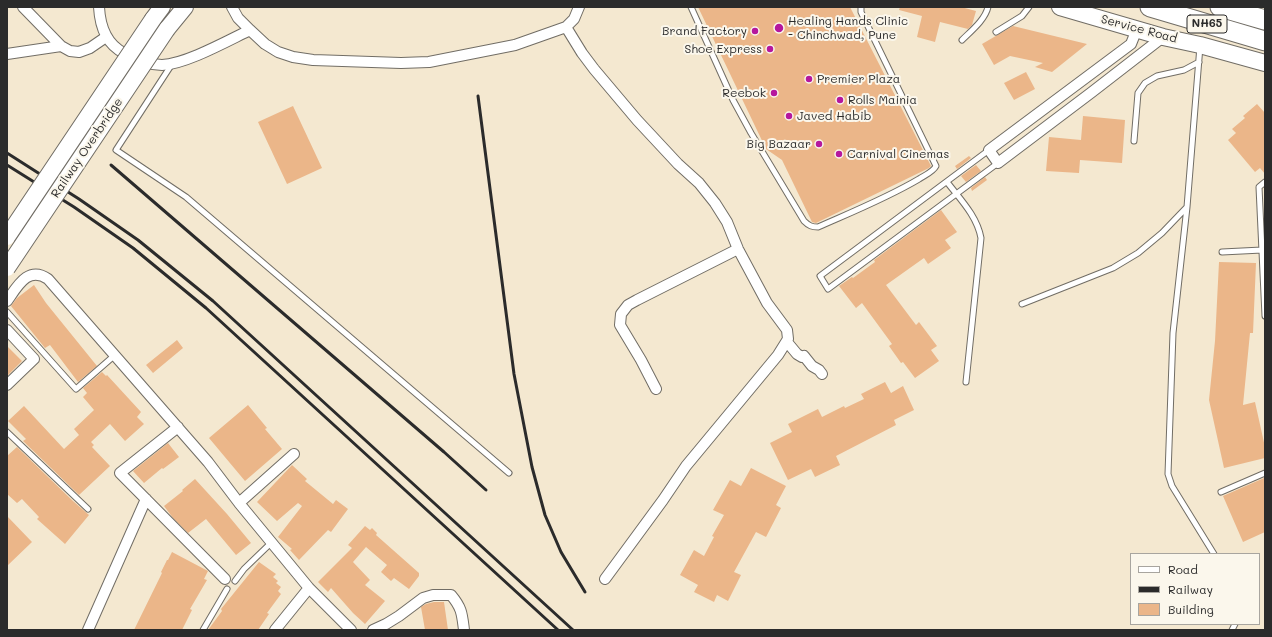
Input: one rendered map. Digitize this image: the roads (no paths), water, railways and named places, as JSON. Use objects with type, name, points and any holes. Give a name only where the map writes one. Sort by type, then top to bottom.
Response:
[{"type":"highway","name":"NH65","points":[[1150,7],[1265,41]]},
{"type":"highway","name":"NH65","points":[[1220,7],[1265,20]]},
{"type":"main road","name":"Railway Overbridge","points":[[7,268],[167,29],[185,7]]},
{"type":"main road","name":"Service Road","points":[[1060,7],[1163,37],[1200,45],[1265,63]]},
{"type":"main road","name":"Railway Overbridge","points":[[7,237],[158,13]]},
{"type":"street","points":[[23,7],[61,46],[70,51],[79,52],[90,48],[106,37]]},
{"type":"street","points":[[99,7],[99,18],[106,37],[112,44],[120,51],[138,61],[161,65],[173,63],[190,57],[250,30]]},
{"type":"street","points":[[232,7],[238,18],[250,30],[265,44],[278,52],[313,60],[401,63],[429,62],[516,45],[566,26],[574,19],[579,7]]},
{"type":"street","points":[[566,26],[586,58],[636,120],[678,164],[699,183],[715,203],[727,222],[738,249],[767,303],[787,330],[788,339],[778,355],[686,466],[664,500],[605,579]]},
{"type":"street","points":[[1137,29],[1131,44],[989,150],[998,163],[1163,37]]},
{"type":"street","points":[[7,54],[61,46]]},
{"type":"street","points":[[1083,80],[1092,92]]},
{"type":"street","points":[[656,389],[620,325],[621,314],[628,305],[637,300],[738,249]]},
{"type":"street","points":[[7,301],[24,279],[32,274],[41,274],[48,279],[208,462],[239,503],[309,588],[351,630]]},
{"type":"street","points":[[7,330],[34,359],[7,385]]},
{"type":"street","points":[[787,342],[797,354],[802,357],[804,356],[812,366],[822,374]]},
{"type":"street","points":[[178,427],[120,472],[229,583]]},
{"type":"street","points":[[239,503],[294,454]]},
{"type":"street","points":[[88,630],[146,499]]},
{"type":"street","points":[[275,630],[309,588]]},
{"type":"street","points":[[373,630],[399,616],[423,598],[433,595],[451,595],[459,605],[464,630]]},
{"type":"lane","points":[[691,7],[733,100],[751,133],[804,221],[808,226],[818,227],[864,208],[910,184],[936,166],[861,12],[861,7]]},
{"type":"lane","points":[[962,40],[977,24],[988,7]]},
{"type":"lane","points":[[996,32],[1022,16],[1029,7]]},
{"type":"lane","points":[[1200,45],[1187,207],[1173,333],[1168,474],[1172,486],[1213,553]]},
{"type":"lane","points":[[1134,142],[1138,93],[1146,83],[1157,76],[1184,70],[1199,62]]},
{"type":"lane","points":[[173,63],[116,150],[186,197],[509,473]]},
{"type":"lane","points":[[989,150],[820,276],[828,289],[998,163]]},
{"type":"lane","points":[[947,182],[974,218],[979,228],[981,238],[966,382]]},
{"type":"lane","points":[[1265,182],[1258,187],[1265,316]]},
{"type":"lane","points":[[1022,304],[1113,268],[1138,254],[1162,233],[1187,207]]},
{"type":"lane","points":[[1222,252],[1262,250]]},
{"type":"lane","points":[[7,312],[76,389],[115,355]]},
{"type":"lane","points":[[7,432],[88,510]]},
{"type":"lane","points":[[1221,492],[1265,473]]},
{"type":"lane","points":[[203,630],[229,583],[272,542]]},
{"type":"railway","points":[[478,96],[514,374],[532,467],[545,515],[561,552],[585,592]]},
{"type":"railway","points":[[7,153],[79,199],[138,240],[213,301],[573,630]]},
{"type":"railway","points":[[7,165],[74,207],[133,248],[206,308],[558,630]]},
{"type":"railway","points":[[111,165],[444,452],[486,490]]},
{"type":"place","name":"Healing Hands Clinic - Chinchwad, Pune","points":[[779,28]]},
{"type":"place","name":"Brand Factory","points":[[755,31]]},
{"type":"place","name":"Shoe Express","points":[[770,49]]},
{"type":"place","name":"Premier Plaza","points":[[809,79]]},
{"type":"place","name":"Reebok","points":[[774,93]]},
{"type":"place","name":"Rolls Mainia","points":[[840,100]]},
{"type":"place","name":"Javed Habib","points":[[789,116]]},
{"type":"place","name":"Big Bazaar","points":[[819,144]]},
{"type":"place","name":"Carnival Cinemas","points":[[839,154]]}]
